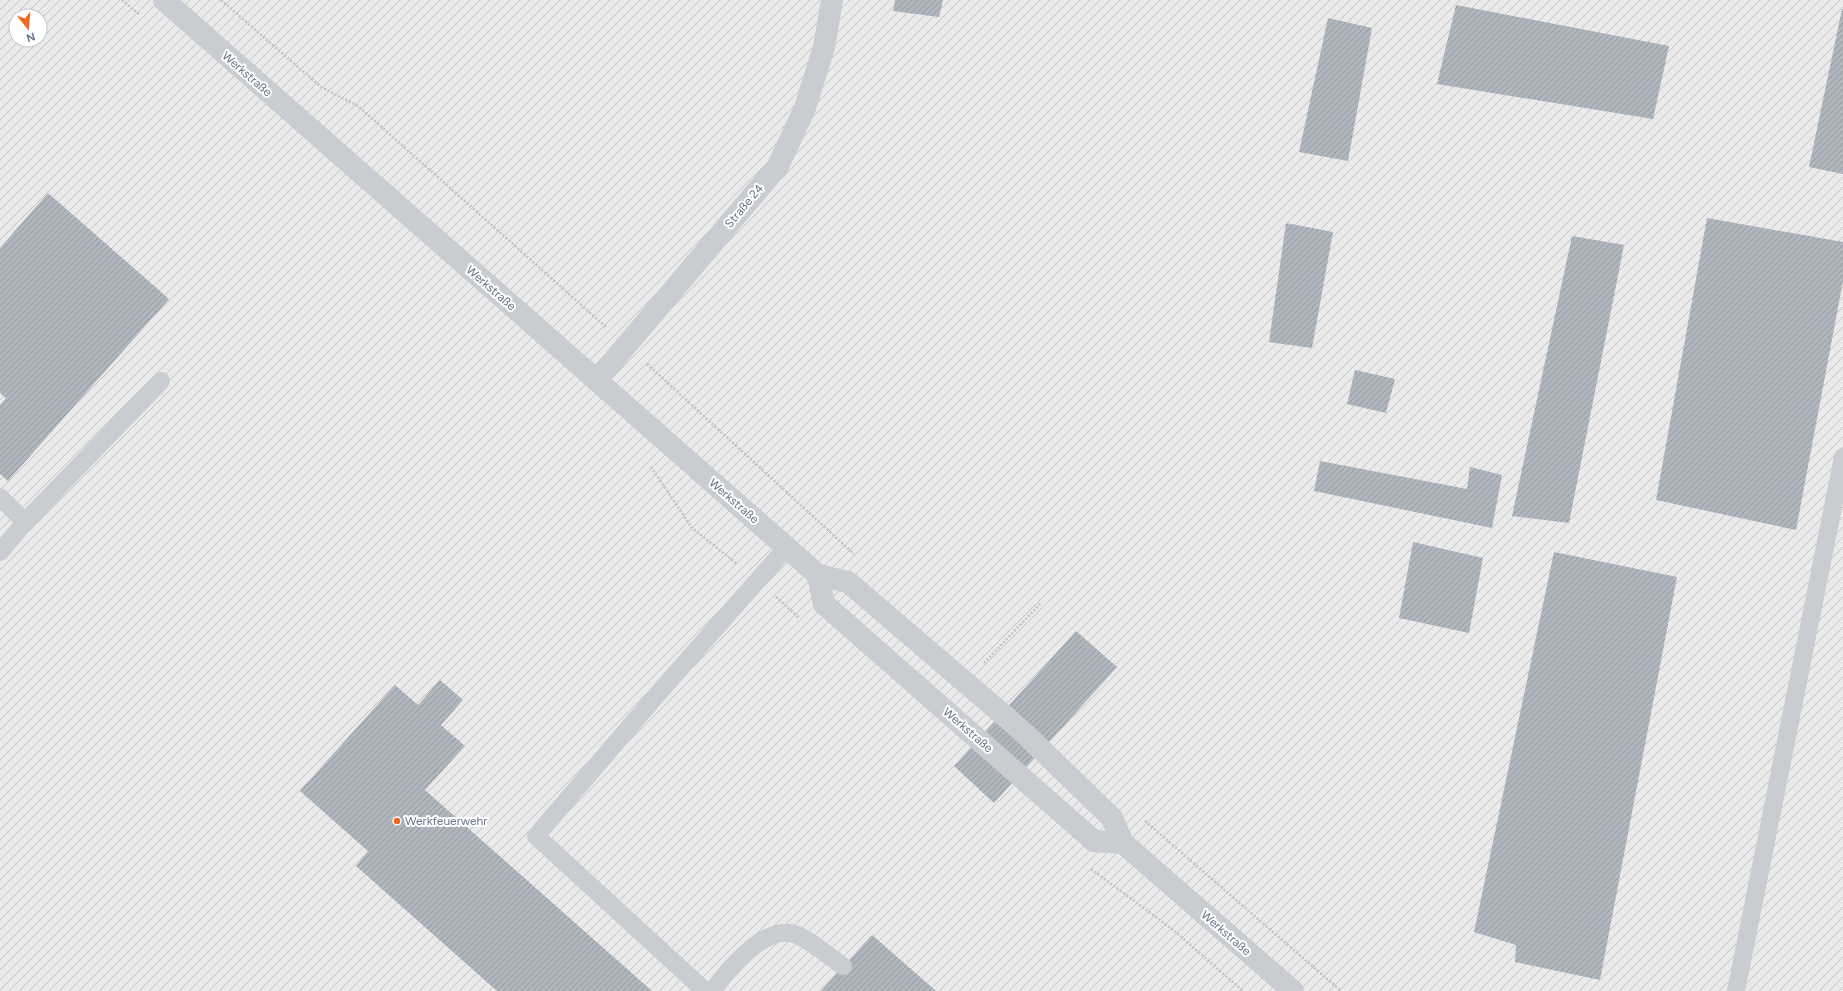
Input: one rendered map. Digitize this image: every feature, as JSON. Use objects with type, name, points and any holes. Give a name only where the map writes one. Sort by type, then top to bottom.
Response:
[{"type":"street","name":"Werkstraße","points":[[164,0],[818,575],[848,582],[1022,731],[1112,818],[1123,843],[1293,991]]},
{"type":"street","name":"Straße 24","points":[[596,380],[778,166],[804,108],[824,47],[832,0]]},
{"type":"street","name":"Werkstraße","points":[[818,575],[824,604],[1088,836],[1094,841],[1123,843]]},
{"type":"lane","points":[[0,552],[25,522],[161,381]]},
{"type":"lane","points":[[1736,991],[1843,457]]},
{"type":"lane","points":[[0,497],[25,522]]},
{"type":"lane","points":[[705,991],[536,836],[787,548]]},
{"type":"lane","points":[[712,991],[732,965],[755,945],[780,933],[796,934],[843,966]]},
{"type":"path","points":[[122,0],[146,21]]},
{"type":"path","points":[[648,463],[692,528],[804,622]]},
{"type":"path","points":[[978,669],[1041,603]]},
{"type":"path","points":[[1140,816],[1341,991]]},
{"type":"path","points":[[1089,868],[1172,929],[1243,991]]},
{"type":"shaded area","points":[[0,0],[1843,0],[1843,991],[0,991]]},
{"type":"building","points":[[895,0],[943,0],[939,17],[893,11]]},
{"type":"building","points":[[1456,5],[1669,46],[1653,119],[1437,84]]},
{"type":"building","points":[[1843,9],[1843,174],[1809,167]]},
{"type":"building","points":[[1328,18],[1372,28],[1348,161],[1299,152]]},
{"type":"building","points":[[48,193],[169,299],[8,481],[0,474],[0,405],[6,398],[0,393],[0,248]]},
{"type":"building","points":[[1707,218],[1843,242],[1843,281],[1796,530],[1656,500]]},
{"type":"building","points":[[1286,223],[1333,232],[1312,348],[1269,342]]},
{"type":"building","points":[[1572,236],[1624,245],[1569,523],[1512,516]]},
{"type":"building","points":[[1355,370],[1395,379],[1386,413],[1347,404]]},
{"type":"building","points":[[1320,461],[1467,489],[1470,467],[1502,475],[1492,528],[1314,491]]},
{"type":"building","points":[[1413,542],[1483,558],[1469,633],[1399,618]]},
{"type":"building","points":[[1554,552],[1677,577],[1600,980],[1515,962],[1516,945],[1474,932]]},
{"type":"building","points":[[1076,631],[1117,667],[994,803],[954,766]]},
{"type":"building","name":"Werkfeuerwehr","points":[[440,680],[463,700],[441,725],[465,746],[425,790],[652,991],[497,991],[356,866],[368,851],[300,791],[395,685],[418,705]]},
{"type":"building","points":[[872,935],[936,991],[821,991]]},
{"type":"place","name":"Werkfeuerwehr","points":[[397,821]]}]
